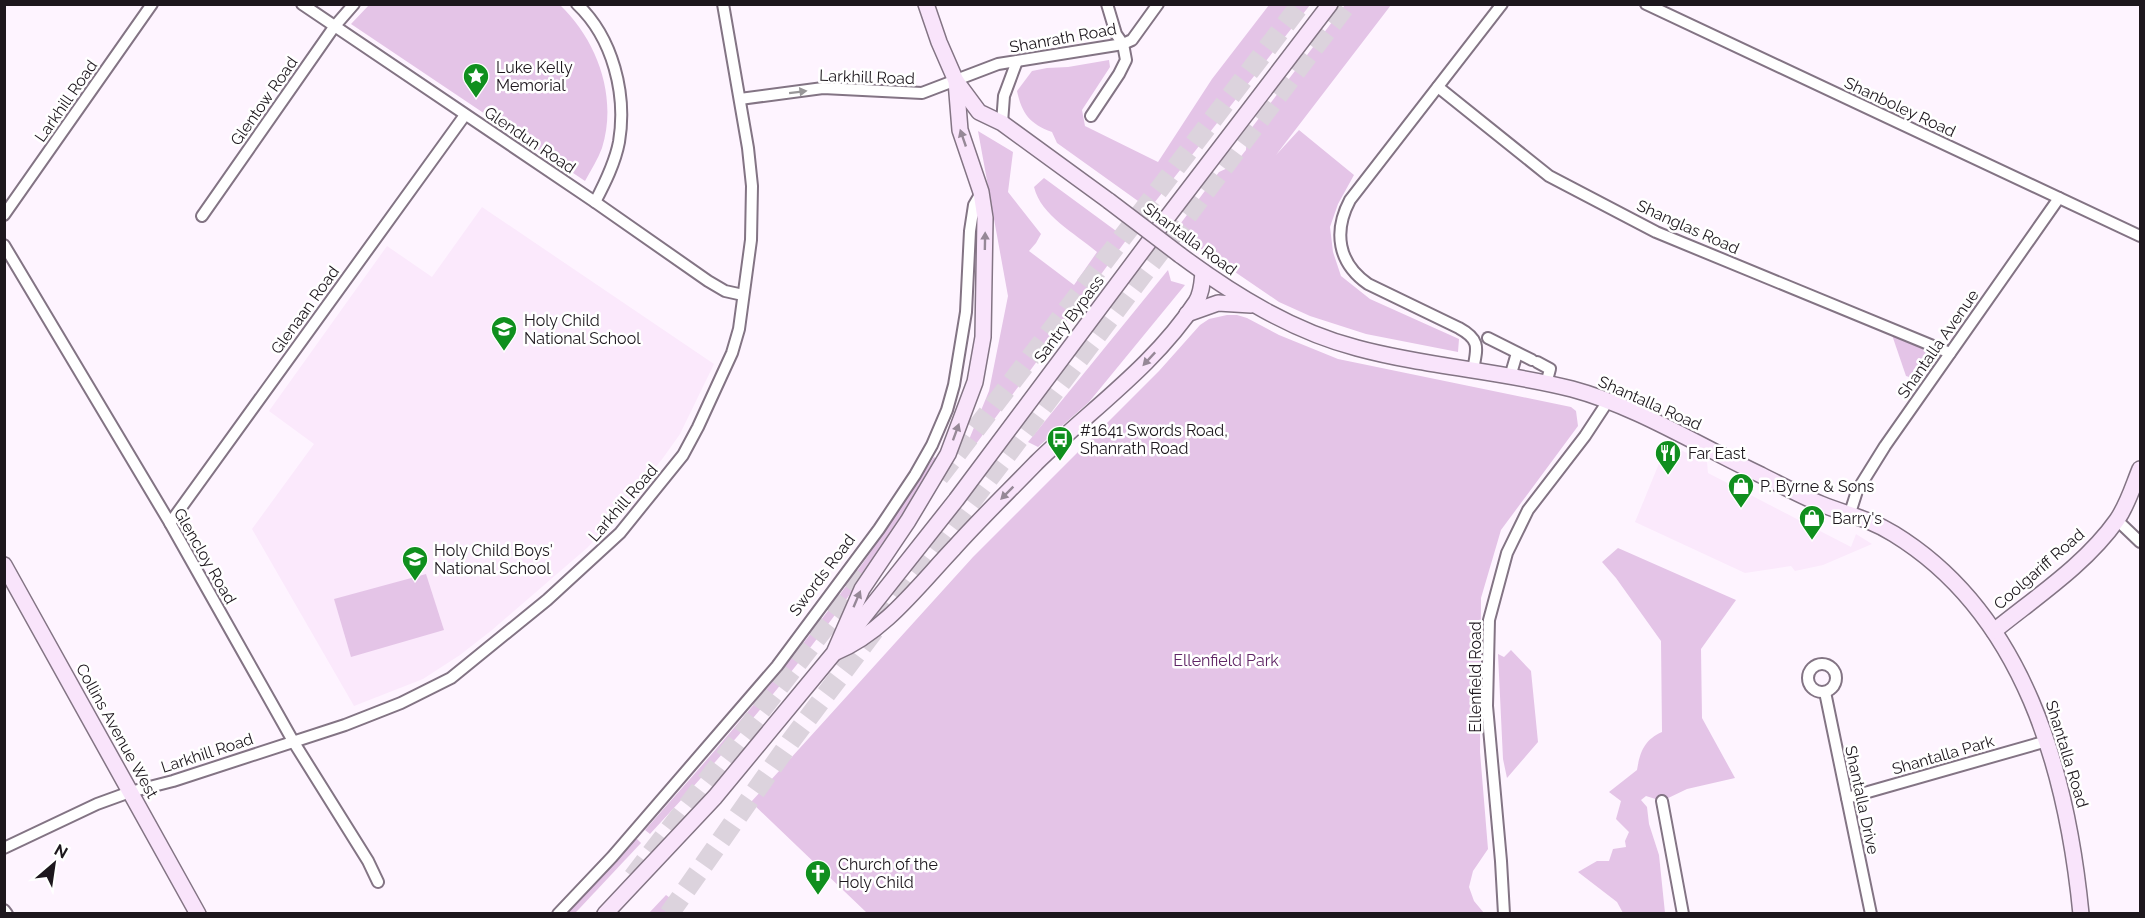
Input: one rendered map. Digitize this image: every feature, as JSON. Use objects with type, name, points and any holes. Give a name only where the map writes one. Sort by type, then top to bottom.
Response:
[{"type":"main road","points":[[605,914],[715,797],[834,653],[862,590],[908,521],[948,454],[975,382],[983,337],[985,218],[981,192],[960,130],[956,81],[926,4]]},
{"type":"main road","name":"Santry Bypass","points":[[834,653],[956,500],[1330,4]]},
{"type":"main road","name":"Shantalla Road","points":[[956,81],[979,112],[1002,123],[1203,272],[1237,296],[1305,330],[1354,348],[1571,389],[1608,401],[1822,504],[1875,523],[1916,548],[1974,603],[1994,631],[2026,688],[2047,741],[2067,817],[2076,866],[2081,914]]},
{"type":"main road","points":[[834,653],[855,644],[893,614],[963,538],[1039,461],[1149,361],[1198,300],[1203,272]]},
{"type":"main road","points":[[1187,315],[1218,303],[1258,306]]},
{"type":"main road","name":"Coolgariff Road","points":[[1994,631],[2071,569],[2103,537],[2128,502],[2140,469]]},
{"type":"main road","name":"Collins Avenue West","points":[[4,565],[198,914]]},
{"type":"street","name":"Larkhill Road","points":[[4,215],[152,4]]},
{"type":"street","name":"Glendun Road","points":[[302,4],[708,281],[725,291],[743,295]]},
{"type":"street","name":"Glentow Road","points":[[202,216],[334,27],[354,4]]},
{"type":"street","points":[[577,4],[599,32],[610,53],[617,78],[621,111],[619,142],[609,175],[595,202]]},
{"type":"street","name":"Larkhill Road","points":[[4,848],[97,804],[130,792],[173,781],[401,703],[451,678],[547,600],[620,533],[683,454],[732,353],[739,329],[751,240],[752,186],[740,99],[723,4]]},
{"type":"street","points":[[1091,116],[1126,60],[1123,44],[1116,34],[1107,4]]},
{"type":"street","name":"Shanrath Road","points":[[956,81],[998,64],[1123,44],[1132,40],[1158,4]]},
{"type":"street","points":[[1473,370],[1477,346],[1473,337],[1356,276],[1343,255],[1340,224],[1350,200],[1502,4]]},
{"type":"street","name":"Shanboley Road","points":[[1646,4],[2140,236]]},
{"type":"street","points":[[1002,123],[1004,96],[1017,61]]},
{"type":"street","name":"Larkhill Road","points":[[740,99],[823,88],[922,93],[956,81]]},
{"type":"street","name":"Shanglas Road","points":[[1438,87],[1549,176],[1656,232],[1950,352]]},
{"type":"street","name":"Glenaan Road","points":[[170,523],[465,115]]},
{"type":"street","name":"Swords Road","points":[[558,914],[624,843],[777,666],[879,529],[915,475],[932,445],[947,410],[954,385],[966,312],[972,215],[976,198],[981,192]]},
{"type":"street","name":"Shantalla Avenue","points":[[1850,513],[1857,491],[1885,446],[2059,198]]},
{"type":"street","name":"Glencloy Road","points":[[4,245],[170,523],[293,741],[368,861],[378,882]]},
{"type":"street","points":[[1488,339],[1550,369],[1546,384]]},
{"type":"street","points":[[1510,377],[1517,353]]},
{"type":"street","name":"Ellenfield Road","points":[[1504,914],[1486,706],[1489,620],[1507,553],[1528,510],[1585,436],[1608,401]]},
{"type":"street","points":[[2117,520],[2140,542]]},
{"type":"street","name":"Shantalla Drive","points":[[1825,692],[1871,914]]},
{"type":"street","name":"Shantalla Park","points":[[1847,798],[2047,741]]},
{"type":"street","points":[[1662,801],[1683,914]]},
{"type":"shaded area","points":[[482,207],[714,364],[680,434],[611,523],[587,548],[460,655],[423,679],[354,706],[252,529],[314,444],[269,411],[387,246],[432,277]]},
{"type":"shaded area","points":[[1667,444],[1707,462],[1708,473],[1851,547],[1856,534],[1872,544],[1823,565],[1795,571],[1791,566],[1745,573],[1635,522]]},
{"type":"green space","points":[[369,5],[560,5],[573,19],[594,52],[605,90],[606,129],[602,148],[585,181],[351,24]]},
{"type":"green space","points":[[1269,5],[1310,5],[1151,207],[1141,200],[1138,201],[1057,143],[1052,132],[1033,122],[1021,106],[1017,91],[1032,71],[1109,60],[1110,67],[1082,110],[1085,126],[1158,162],[1212,79]]},
{"type":"green space","points":[[1345,5],[1391,5],[1276,155],[1299,130],[1354,175],[1338,204],[1330,227],[1333,252],[1341,276],[1370,299],[1459,339],[1458,352],[1366,334],[1310,316],[1279,302],[1175,231],[1219,172],[1234,165],[1246,150],[1247,134]]},
{"type":"green space","points":[[978,131],[1013,152],[1008,192],[1041,234],[1029,251],[1074,285],[1097,252],[1060,223],[1044,207],[1034,187],[1044,178],[1127,239],[973,448],[968,442],[989,391],[1008,296]]},
{"type":"green space","points":[[1168,270],[1171,281],[1185,285],[1089,402],[1038,447],[1028,442]]},
{"type":"green space","name":"Ellenfield Park","points":[[1227,315],[1247,318],[1279,335],[1338,359],[1571,407],[1576,411],[1578,426],[1501,530],[1481,598],[1480,752],[1488,849],[1473,871],[1469,887],[1474,901],[1484,913],[867,913],[751,802],[973,557],[1159,371],[1200,325],[1209,319]]},
{"type":"green space","points":[[1891,332],[1928,348],[1932,359],[1919,380],[1906,376]]},
{"type":"green space","points":[[934,457],[937,459],[926,480],[833,618],[745,728],[650,834],[645,830],[750,709],[801,646],[871,552]]},
{"type":"green space","points":[[1618,548],[1736,600],[1701,649],[1702,718],[1735,778],[1687,789],[1662,801],[1646,796],[1641,800],[1647,807],[1649,824],[1659,855],[1665,913],[1623,913],[1617,902],[1578,872],[1597,861],[1609,861],[1613,849],[1626,847],[1625,841],[1629,832],[1616,819],[1621,801],[1609,792],[1637,770],[1644,747],[1662,732],[1661,641],[1602,562]]},
{"type":"green space","points":[[426,574],[444,630],[351,657],[334,599]]},
{"type":"green space","points":[[1511,650],[1531,671],[1538,742],[1507,778],[1503,759],[1498,654],[1504,657]]},
{"type":"green space","points":[[636,838],[641,843],[579,909],[575,913],[564,914]]},
{"type":"green space","points":[[666,895],[673,900],[665,913],[649,913]]},
{"type":"tunnel","points":[[939,477],[1301,4]]},
{"type":"tunnel","points":[[669,914],[793,738],[1347,4]]},
{"type":"tunnel","points":[[633,877],[869,570]]},
{"type":"place","name":"Luke Kelly Memorial","points":[[476,99]]},
{"type":"place","name":"Holy Child National School","points":[[504,352]]},
{"type":"place","name":"#1641 Swords Road, Shanrath Road","points":[[1060,462]]},
{"type":"place","name":"Far East","points":[[1668,476]]},
{"type":"place","name":"P. Byrne & Sons","points":[[1741,509]]},
{"type":"place","name":"Barry's","points":[[1812,541]]},
{"type":"place","name":"Holy Child Boys' National School","points":[[415,582]]},
{"type":"place","name":"Church of the Holy Child","points":[[818,896]]}]
